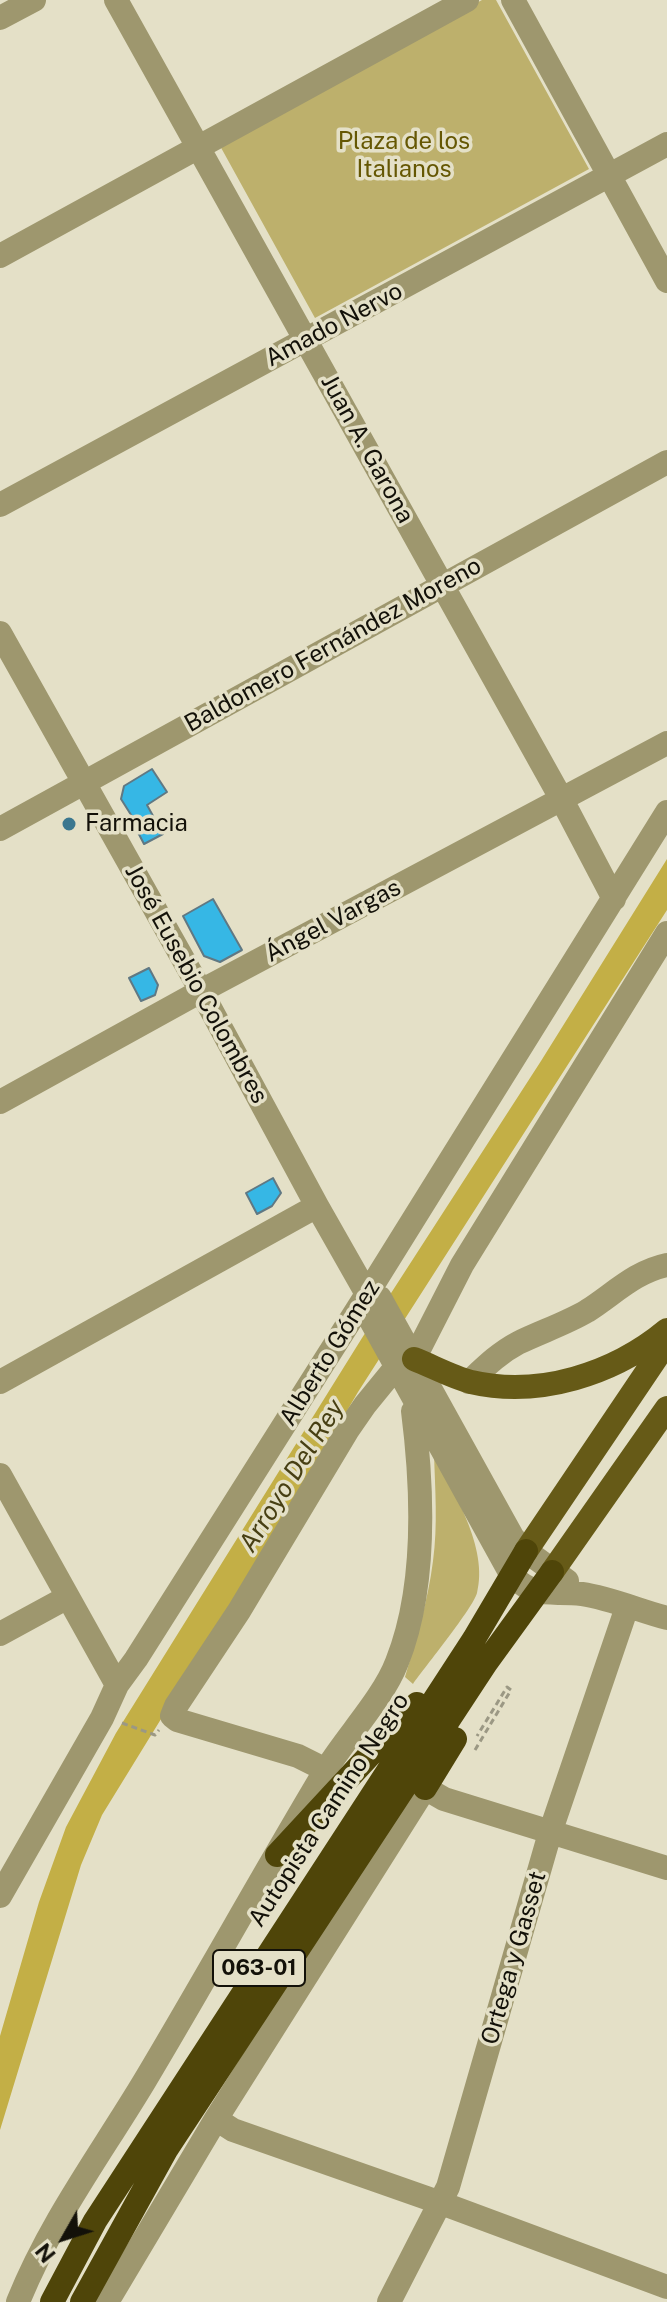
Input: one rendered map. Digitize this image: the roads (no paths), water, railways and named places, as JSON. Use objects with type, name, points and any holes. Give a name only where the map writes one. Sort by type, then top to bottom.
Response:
[{"type":"highway","name":"Autopista Camino Negro","points":[[52,2302],[95,2221],[474,1639],[526,1551]]},
{"type":"highway","name":"Autopista Camino Negro","points":[[82,2302],[166,2150],[486,1663],[552,1572]]},
{"type":"highway","points":[[277,1855],[474,1639]]},
{"type":"highway","points":[[425,1788],[475,1705],[486,1663]]},
{"type":"main road","points":[[401,1355],[469,1382],[514,1389],[555,1383],[623,1361],[644,1350],[667,1330]]},
{"type":"main road","name":"063-01","points":[[526,1551],[667,1342]]},
{"type":"main road","name":"063-01","points":[[552,1572],[667,1408]]},
{"type":"street","points":[[0,18],[34,0]]},
{"type":"street","name":"Juan A. Garona","points":[[116,0],[562,800],[614,899]]},
{"type":"street","points":[[0,256],[467,0]]},
{"type":"street","points":[[513,0],[667,281]]},
{"type":"street","name":"Amado Nervo","points":[[0,505],[667,144]]},
{"type":"street","name":"Baldomero Fernández Moreno","points":[[0,829],[667,462]]},
{"type":"street","name":"José Eusebio Colombres","points":[[0,633],[401,1355],[504,1525],[526,1551],[583,1594]]},
{"type":"street","name":"Ángel Vargas","points":[[0,1102],[201,991],[667,743]]},
{"type":"street","name":"Alberto Gómez","points":[[0,1896],[102,1718],[117,1685],[372,1303],[667,812]]},
{"type":"street","points":[[326,1770],[298,1756],[172,1716],[347,1431],[462,1265],[667,933]]},
{"type":"street","points":[[0,1382],[317,1206]]},
{"type":"street","points":[[469,1382],[496,1357],[518,1344],[586,1312],[626,1281],[650,1269],[667,1265]]},
{"type":"street","name":"José Eusebio Colombres","points":[[401,1355],[412,1397],[512,1576],[536,1593]]},
{"type":"street","points":[[18,2302],[38,2253],[60,2214],[141,2086],[326,1770],[394,1670],[416,1589],[419,1455],[412,1397]]},
{"type":"street","points":[[0,1475],[117,1685]]},
{"type":"street","points":[[536,1593],[583,1594],[667,1618]]},
{"type":"street","points":[[0,1634],[66,1598]]},
{"type":"street","name":"Ortega y Gasset","points":[[389,2302],[441,2203],[452,2172],[550,1833],[627,1607]]},
{"type":"street","points":[[107,2302],[216,2119],[425,1788],[444,1799],[667,1868]]},
{"type":"street","points":[[216,2119],[233,2130],[667,2287]]},
{"type":"water","name":"Arroyo Del Rey","points":[[667,859],[667,910],[358,1392],[102,1815],[81,1865],[0,2130],[0,2036],[39,1902],[66,1827],[116,1733],[362,1338]]},
{"type":"place","name":"Farmacia","points":[[69,824]]},
{"type":"park label","name":"Plaza de los Italianos","points":[[404,156]]}]
